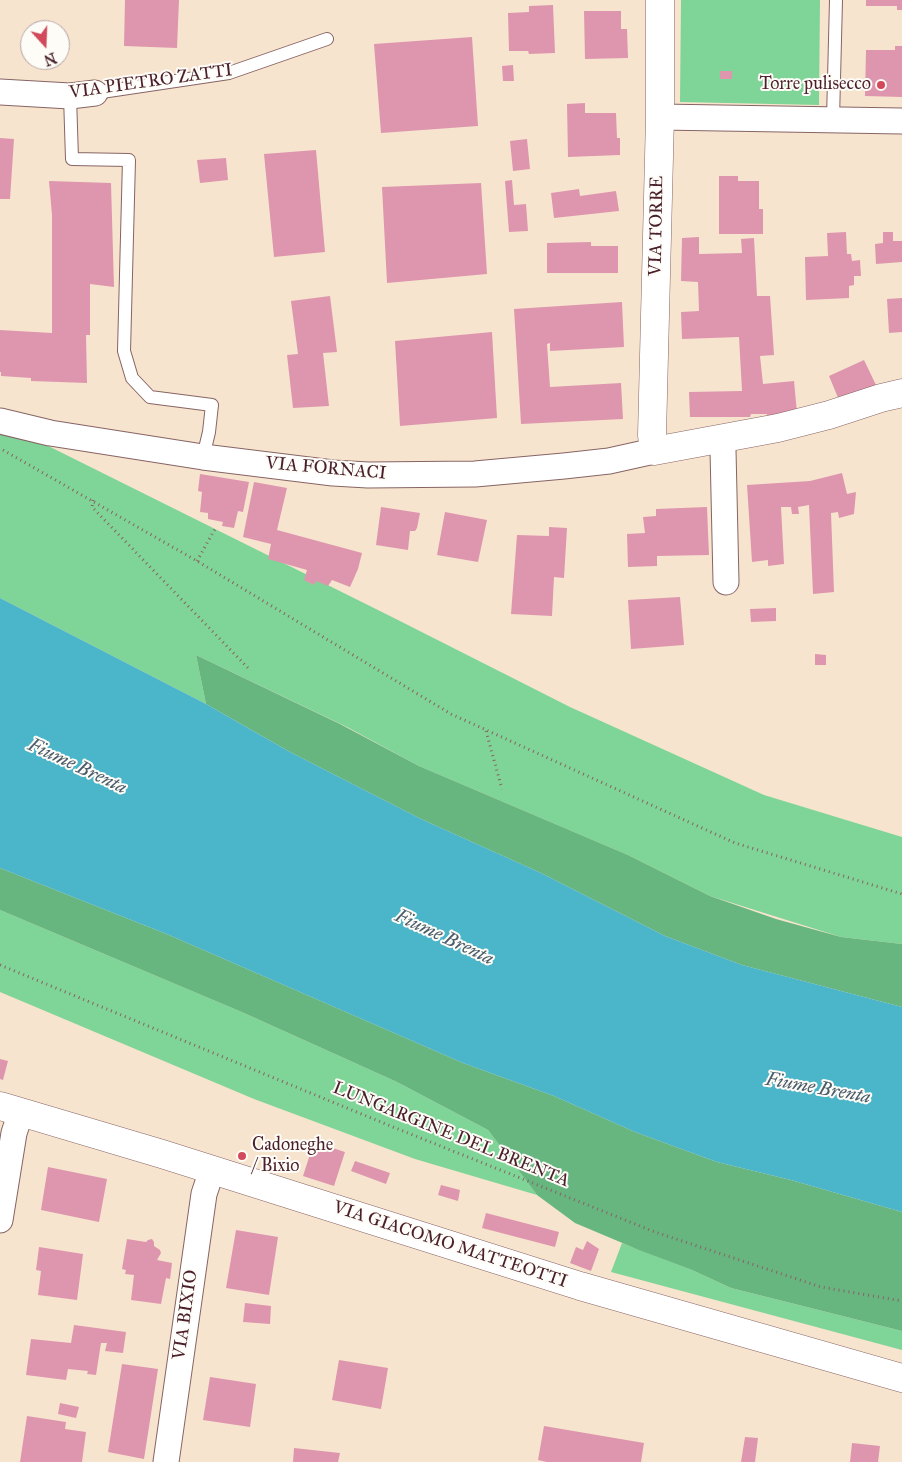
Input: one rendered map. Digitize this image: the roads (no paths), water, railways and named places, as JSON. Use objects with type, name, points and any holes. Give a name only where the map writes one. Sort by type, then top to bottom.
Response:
[{"type":"main road","name":"VIA TORRE","points":[[654,451],[652,435],[660,117],[660,0]]},
{"type":"main road","points":[[654,451],[778,428],[830,415],[902,393]]},
{"type":"main road","name":"VIA GIACOMO MATTEOTTI","points":[[11,1109],[580,1286],[902,1378]]},
{"type":"street","name":"VIA PIETRO ZATTI","points":[[0,92],[70,96],[95,93]]},
{"type":"street","points":[[660,117],[902,121]]},
{"type":"street","name":"VIA FORNACI","points":[[0,421],[50,433],[203,457],[333,473],[368,475],[424,476],[475,474],[609,461],[654,451]]},
{"type":"street","points":[[720,439],[723,450],[726,582]]},
{"type":"street","points":[[0,1220],[14,1133],[11,1109]]},
{"type":"street","name":"VIA BIXIO","points":[[166,1462],[204,1194],[212,1170]]},
{"type":"lane","points":[[833,119],[836,0]]},
{"type":"lane","name":"VIA PIETRO ZATTI","points":[[95,93],[229,73],[327,39]]},
{"type":"lane","points":[[70,96],[72,159],[129,160],[124,351],[132,378],[150,397],[212,405],[209,432],[203,457]]},
{"type":"water","name":"Fiume Brenta","points":[[0,598],[206,704],[290,752],[421,819],[541,873],[665,936],[742,965],[902,1007],[902,1212],[791,1180],[717,1162],[635,1132],[554,1096],[463,1063],[169,935],[0,868]]},
{"type":"place","name":"Torre pulisecco","points":[[881,85]]},
{"type":"place","name":"Cadoneghe / Bixio","points":[[242,1156]]}]
